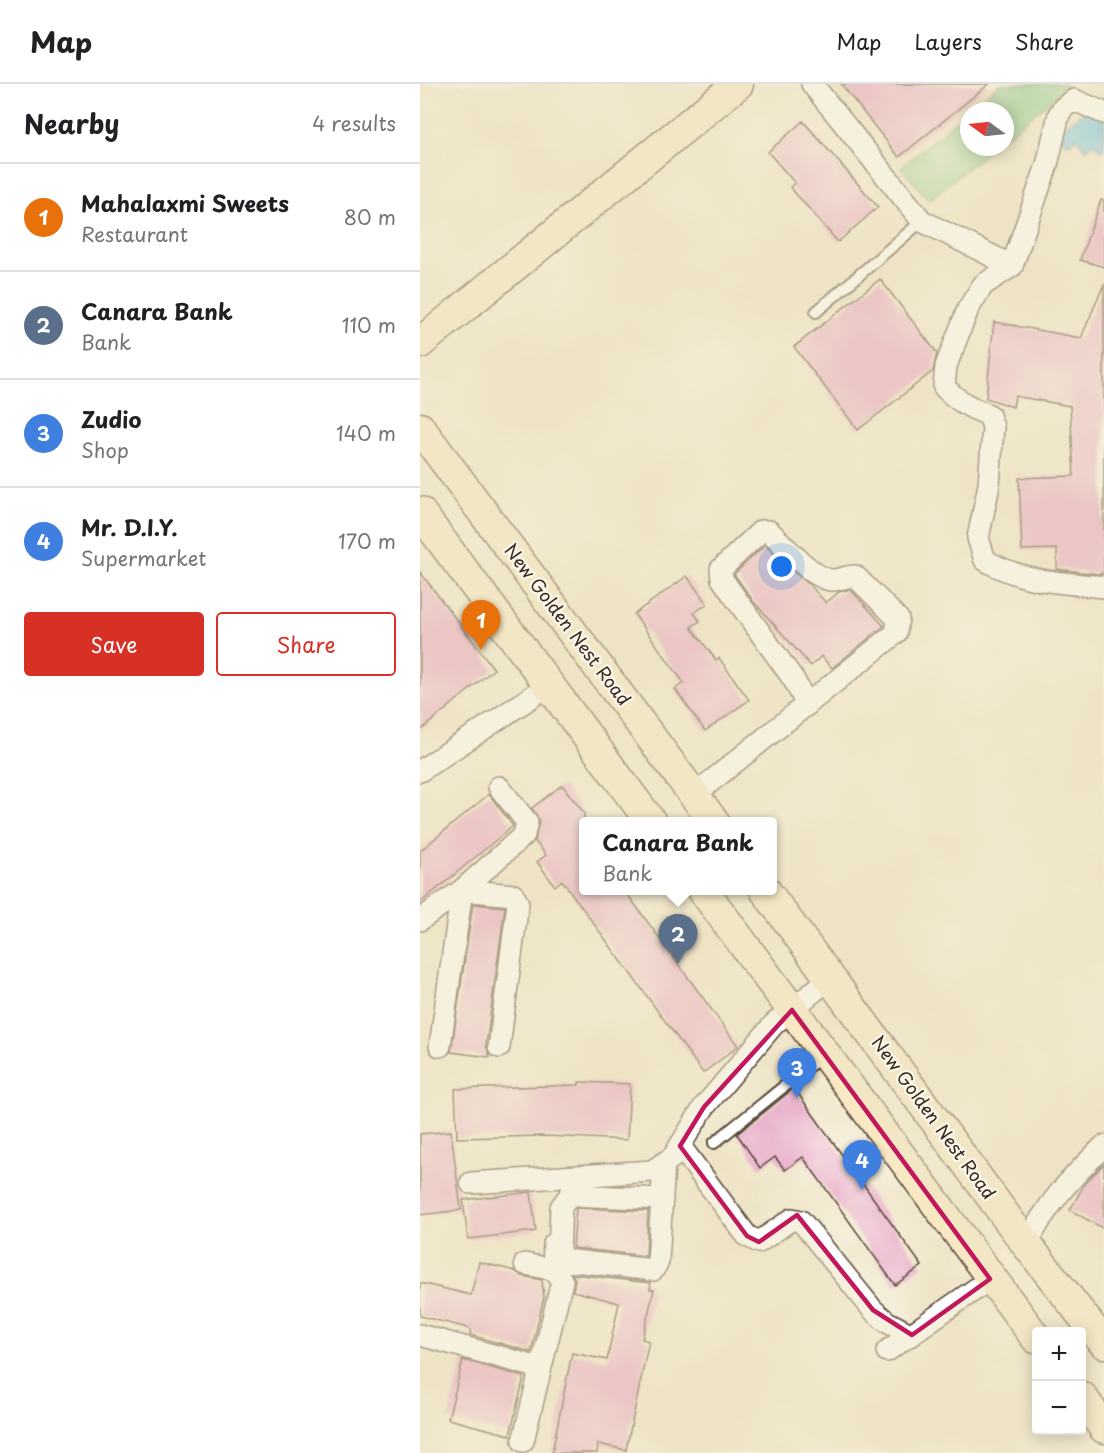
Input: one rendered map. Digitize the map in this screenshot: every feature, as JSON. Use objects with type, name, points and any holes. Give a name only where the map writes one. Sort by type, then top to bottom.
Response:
[{"type":"main road","points":[[420,343],[724,88]]},
{"type":"main road","name":"New Golden Nest Road","points":[[420,428],[710,817]]},
{"type":"main road","points":[[420,512],[647,817]]},
{"type":"main road","points":[[706,895],[1032,1333]]},
{"type":"main road","name":"New Golden Nest Road","points":[[768,895],[1027,1245],[1104,1343]]},
{"type":"main road","points":[[1086,1403],[1104,1428]]},
{"type":"street","points":[[812,84],[922,221],[1012,266]]},
{"type":"street","points":[[1104,112],[1074,100],[1059,114],[1047,165],[1012,266],[983,285],[968,309],[946,366],[944,387],[960,402],[989,415],[993,427],[989,485],[978,538],[985,560],[1004,571],[1033,580],[1104,586]]},
{"type":"street","points":[[694,795],[807,705],[896,633],[898,619],[855,576],[833,580],[818,576],[769,531],[761,531],[721,569],[722,579],[794,680],[807,705]]},
{"type":"street","points":[[420,771],[533,696],[548,683]]},
{"type":"street","points":[[420,920],[462,890],[524,834],[527,822],[499,787]]},
{"type":"street","points":[[440,1046],[462,890]]},
{"type":"street","points":[[462,890],[513,895],[518,903],[499,1047]]},
{"type":"street","points":[[471,1183],[652,1171],[673,1156],[704,1107],[774,1024],[830,978]]},
{"type":"street","points":[[680,1146],[747,1236],[759,1242],[792,1219],[801,1221],[873,1310],[887,1322],[912,1335]]},
{"type":"street","points":[[1027,1245],[1034,1229],[1070,1180],[1104,1146]]},
{"type":"street","points":[[662,1199],[570,1195],[561,1207],[559,1252],[566,1260],[653,1269],[658,1262],[662,1199],[664,1163]]},
{"type":"street","points":[[523,1441],[562,1281],[555,1270],[553,1260],[558,1177]]},
{"type":"street","points":[[525,1264],[555,1270]]},
{"type":"street","points":[[887,1351],[990,1279]]},
{"type":"street","points":[[420,1335],[540,1368]]},
{"type":"lane","points":[[816,312],[922,221]]},
{"type":"lane","points":[[714,1143],[824,1053]]},
{"type":"highlighted area","points":[[792,1010],[990,1279],[912,1335],[873,1310],[797,1215],[759,1242],[747,1236],[680,1146],[704,1107]]},
{"type":"green space","points":[[1000,84],[1065,84],[1067,87],[1014,130],[1014,102],[979,102]]},
{"type":"green space","points":[[960,118],[960,156],[982,156],[929,200],[901,167]]},
{"type":"water","points":[[1104,97],[1104,149],[1101,151],[1095,143],[1086,150],[1077,138],[1067,144],[1057,132]]},
{"type":"building","points":[[841,84],[989,84],[967,102],[960,102],[960,108],[899,157]]},
{"type":"building","points":[[803,121],[878,207],[838,242],[790,187],[795,183],[768,152]]},
{"type":"building","points":[[1101,200],[1104,201],[1104,267],[1080,260]]},
{"type":"building","points":[[880,279],[937,353],[933,371],[858,430],[794,347]]},
{"type":"building","points":[[1104,284],[1104,573],[1098,574],[1057,569],[1057,549],[1022,550],[1019,478],[1074,476],[1070,406],[1015,396],[1013,407],[986,398],[994,322],[1081,338]]},
{"type":"building","points":[[765,545],[810,585],[826,603],[839,592],[850,589],[884,626],[832,668],[821,656],[811,666],[753,601],[734,574]]},
{"type":"building","points":[[420,572],[494,669],[420,731]]},
{"type":"building","points":[[687,576],[707,604],[694,613],[700,621],[691,627],[716,660],[719,658],[749,700],[705,731],[675,689],[684,683],[634,614]]},
{"type":"building","points":[[562,785],[584,813],[584,817],[579,817],[579,895],[628,895],[738,1046],[703,1073],[562,880],[555,886],[537,862],[546,855],[535,841],[539,820],[532,808]]},
{"type":"building","points":[[489,794],[513,826],[420,903],[420,851]]},
{"type":"building","points":[[473,904],[505,907],[486,1045],[490,1057],[451,1052]]},
{"type":"building","points":[[579,1082],[630,1084],[627,1140],[545,1136],[457,1138],[455,1089],[579,1085]]},
{"type":"building","points":[[794,1088],[922,1266],[895,1285],[803,1157],[785,1170],[775,1157],[760,1168],[737,1134]]},
{"type":"building","points":[[451,1131],[461,1210],[420,1215],[420,1134]]},
{"type":"building","points":[[1104,1164],[1104,1229],[1070,1210],[1085,1183]]},
{"type":"building","points":[[531,1192],[536,1231],[468,1239],[463,1200]]},
{"type":"building","points":[[576,1208],[648,1211],[646,1256],[573,1248]]},
{"type":"building","points":[[479,1262],[542,1280],[544,1297],[531,1352],[470,1335],[471,1330],[464,1327],[420,1316],[420,1283],[471,1295]]},
{"type":"building","points":[[572,1274],[651,1283],[650,1289],[654,1290],[642,1339],[649,1341],[626,1450],[598,1444],[597,1453],[552,1453],[572,1353],[607,1360],[619,1303],[573,1291],[575,1279]]},
{"type":"building","points":[[463,1360],[524,1377],[510,1435],[448,1419]]},
{"type":"place","name":"Mahalaxmi Sweets","points":[[481,650]]},
{"type":"place","name":"Canara Bank","points":[[678,964]]},
{"type":"place","name":"Zudio","points":[[797,1098]]},
{"type":"place","name":"Mr. D.I.Y.","points":[[862,1190]]}]
